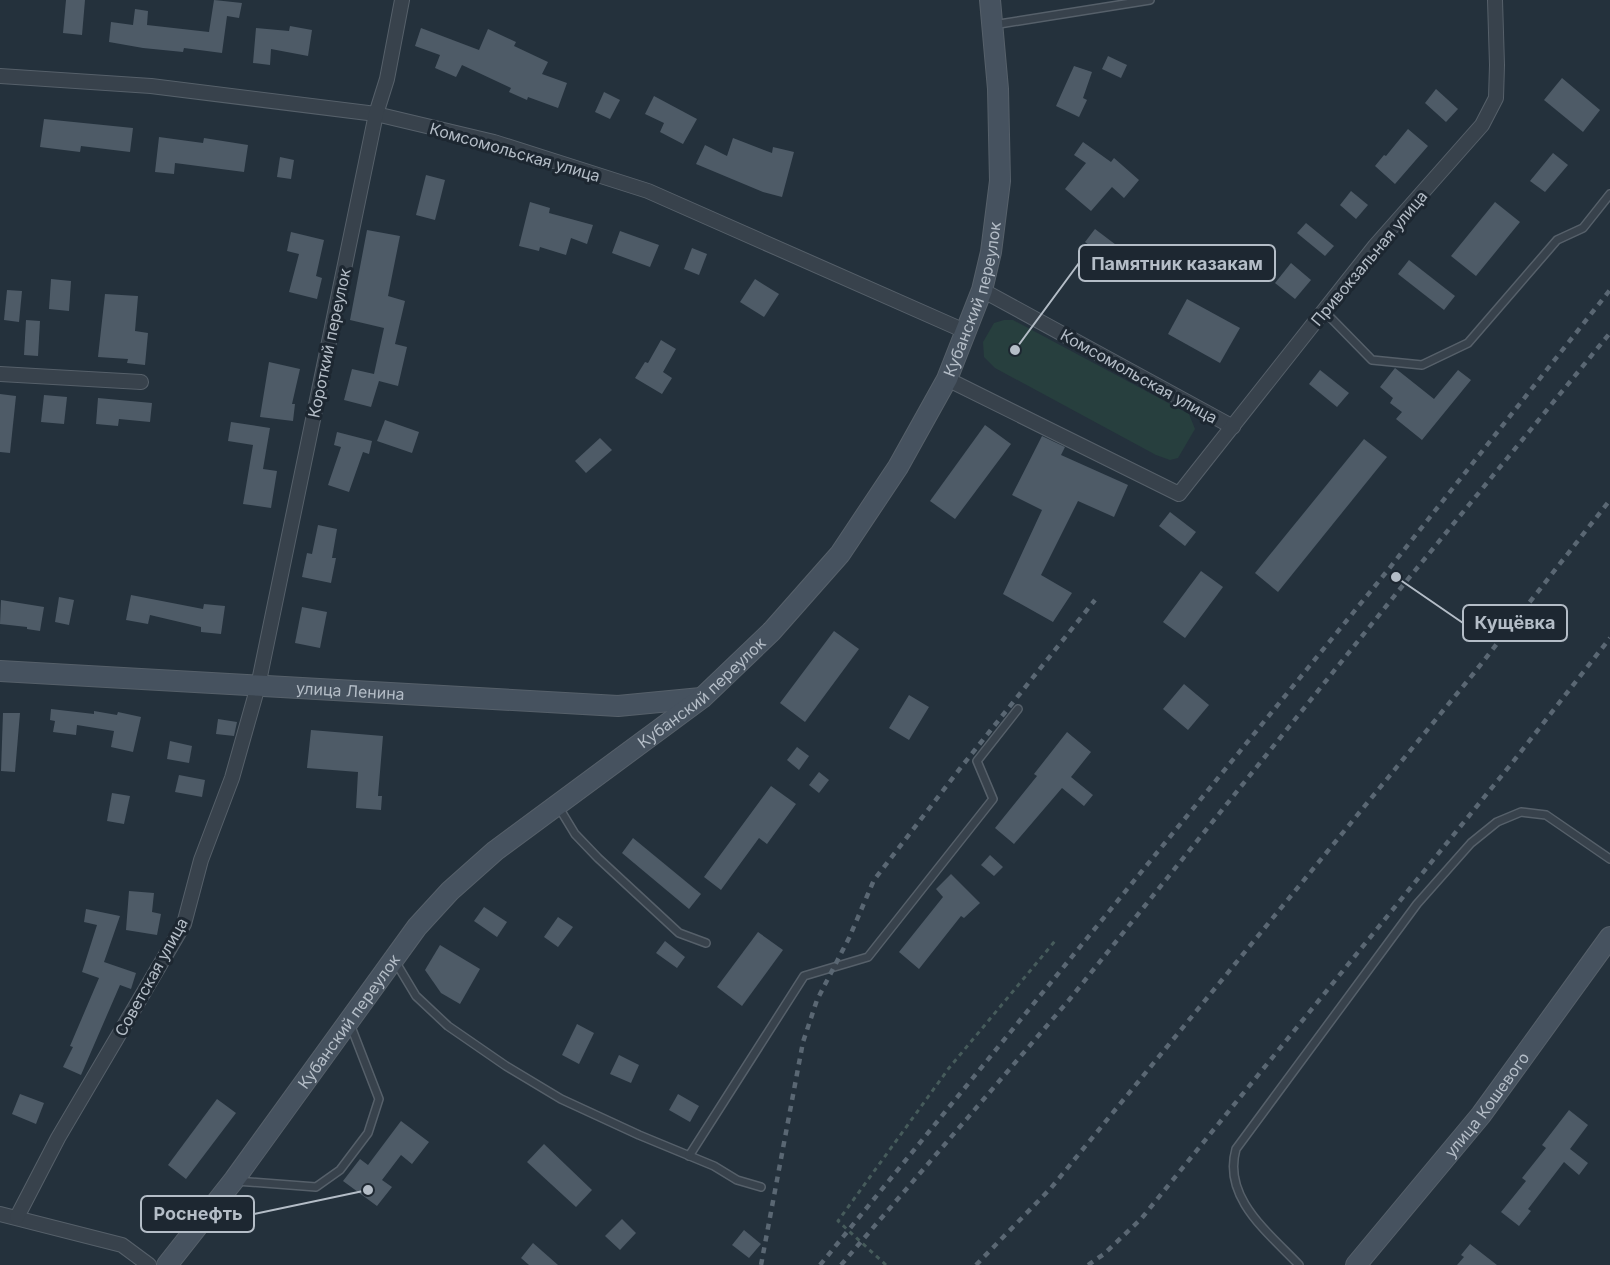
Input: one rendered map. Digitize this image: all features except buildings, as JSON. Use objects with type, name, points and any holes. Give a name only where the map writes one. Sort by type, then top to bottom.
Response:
[{"type":"street","name":"Короткий переулок","points":[[258,686],[376,114],[387,79],[402,0]]},
{"type":"street","name":"Кубанский переулок","points":[[167,1265],[234,1180],[417,927],[450,891],[495,851],[702,698],[772,631],[840,554],[898,466],[947,379],[982,291],[991,252],[1000,181],[998,89],[990,0]]},
{"type":"street","name":"Привокзальная улица","points":[[947,379],[1179,494],[1375,246],[1482,125],[1496,98],[1495,0]]},
{"type":"street","name":"Комсомольская улица","points":[[0,76],[151,86],[376,114],[494,142],[648,191],[967,332]]},
{"type":"street","name":"Комсомольская улица","points":[[982,291],[1233,427]]},
{"type":"street","points":[[0,374],[141,382]]},
{"type":"street","name":"улица Ленина","points":[[0,671],[618,706],[702,698]]},
{"type":"street","name":"Советская улица","points":[[17,1217],[58,1138],[184,924],[201,860],[232,778],[258,686]]},
{"type":"street","name":"улица Кошевого","points":[[1356,1265],[1481,1115],[1610,937]]},
{"type":"street","points":[[0,1214],[122,1245],[149,1265]]},
{"type":"lane","points":[[992,26],[1150,0]]},
{"type":"lane","points":[[1324,311],[1372,360],[1422,365],[1468,342],[1557,240],[1583,228],[1610,194]]},
{"type":"lane","points":[[689,1156],[804,976],[868,957],[993,799],[977,761],[1018,709]]},
{"type":"lane","points":[[558,806],[575,834],[678,933],[706,943]]},
{"type":"lane","points":[[1299,1265],[1247,1208],[1235,1183],[1232,1164],[1236,1149],[1417,904],[1471,843],[1497,822],[1521,812],[1546,815],[1610,859]]},
{"type":"lane","points":[[393,959],[416,996],[440,1018],[506,1066],[561,1099],[639,1136],[714,1166],[737,1180],[761,1187]]},
{"type":"lane","points":[[234,1180],[316,1187],[339,1170],[368,1133],[379,1099],[349,1021]]},
{"type":"path","points":[[886,1265],[838,1221],[949,1068],[1055,941]]},
{"type":"green space","points":[[1013,320],[1189,414],[1195,429],[1178,458],[1170,460],[1156,455],[995,368],[984,357],[983,342],[994,323]]},
{"type":"railway","points":[[820,1265],[1388,570],[1610,290]]},
{"type":"railway","points":[[841,1265],[1069,1000],[1404,584],[1610,333]]},
{"type":"railway","points":[[976,1265],[1051,1188],[1474,673],[1610,500]]},
{"type":"railway","points":[[761,1265],[803,1042],[817,1000],[849,938],[874,880],[1095,600]]},
{"type":"railway","points":[[1088,1265],[1104,1254],[1141,1219],[1512,763],[1610,638]]},
{"type":"place","name":"Памятник казакам","points":[[1015,350]]},
{"type":"place","name":"Кущёвка","points":[[1396,577]]},
{"type":"place","name":"Роснефть","points":[[368,1190]]}]
